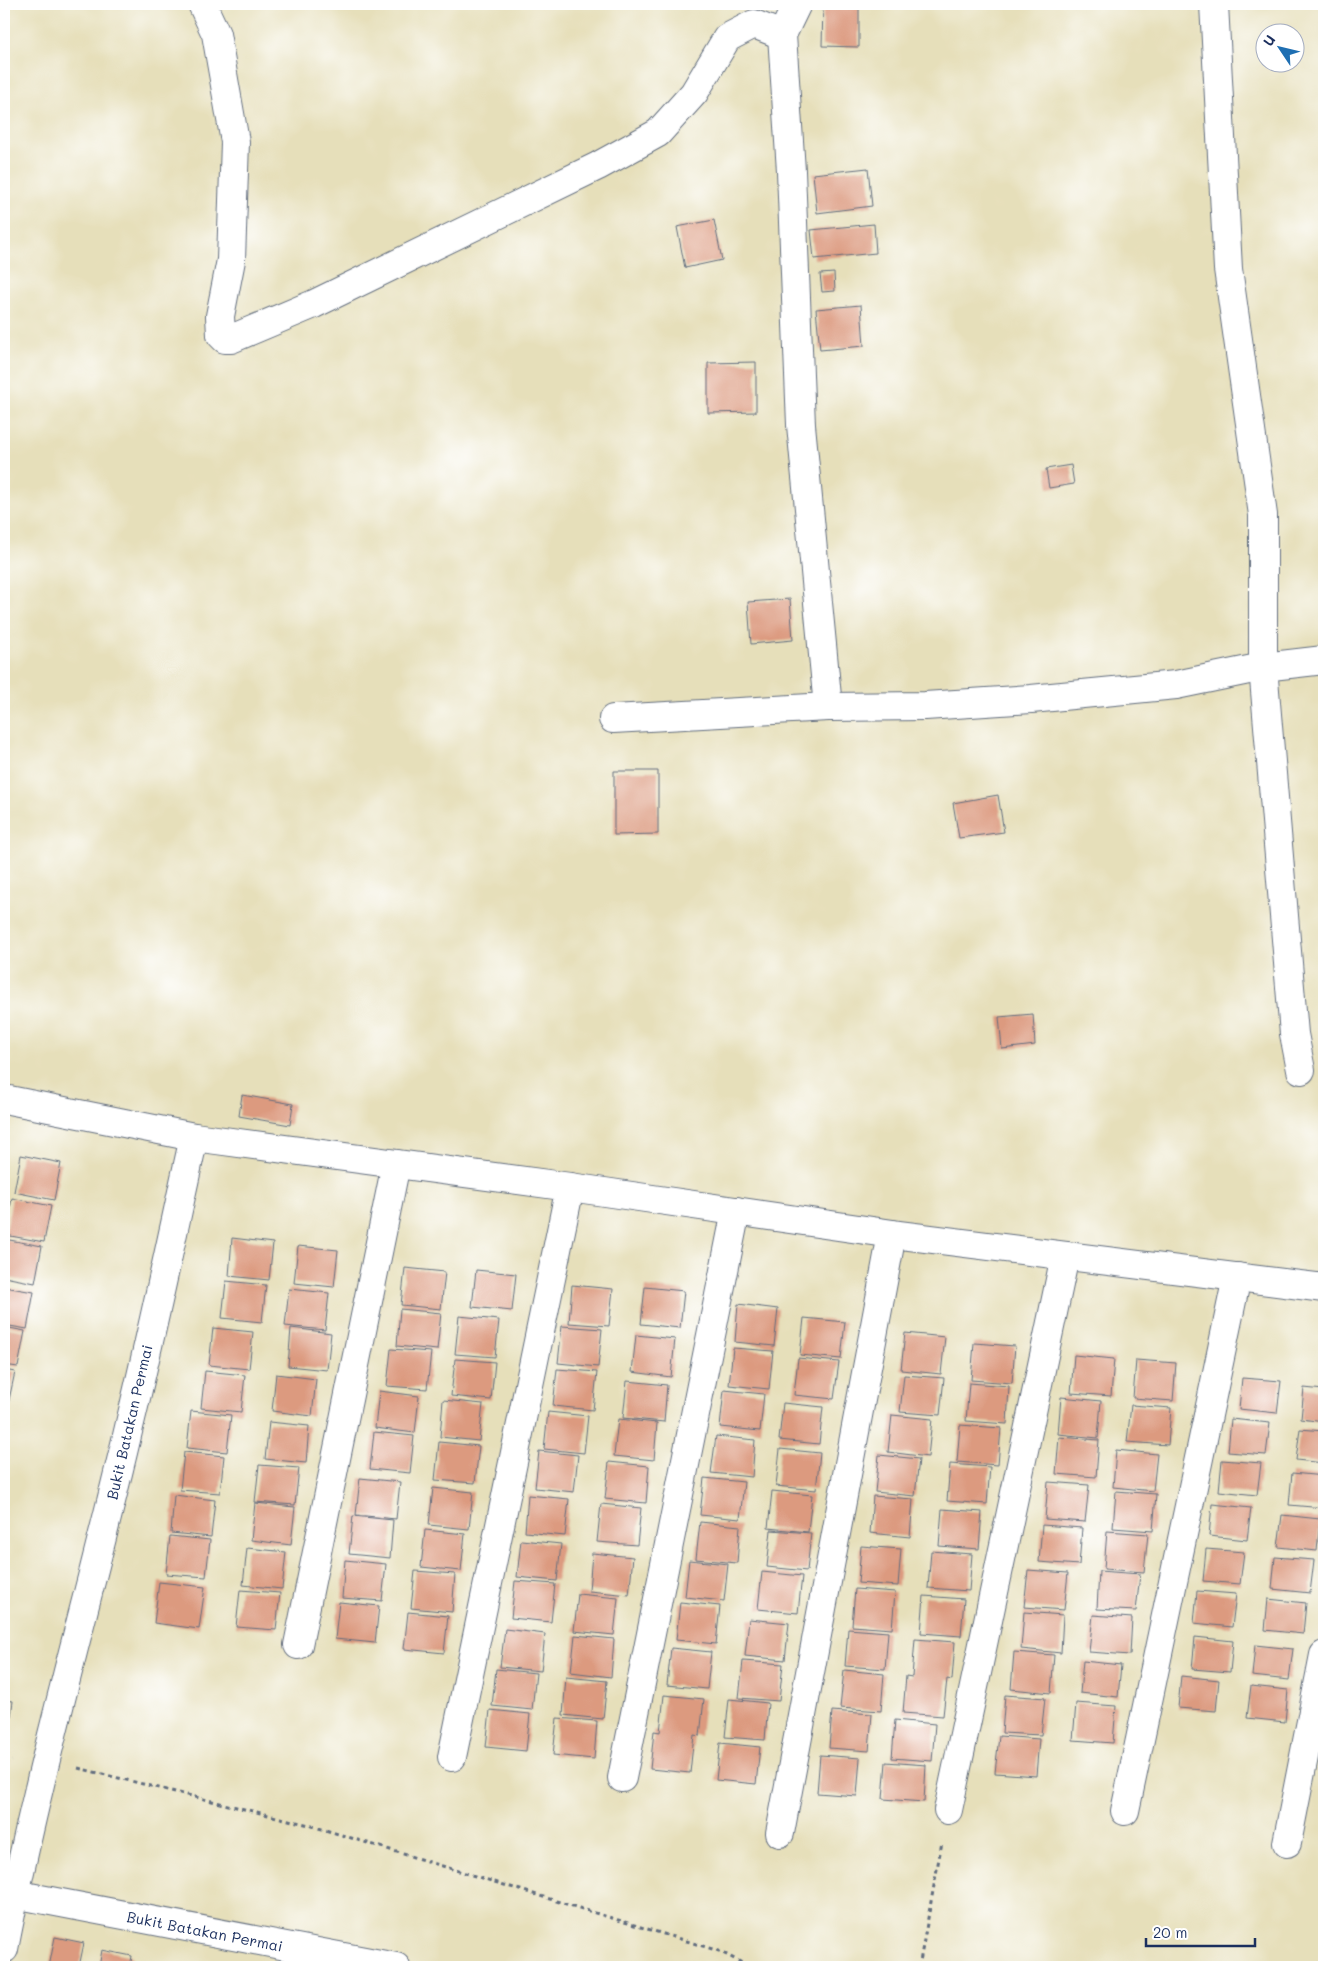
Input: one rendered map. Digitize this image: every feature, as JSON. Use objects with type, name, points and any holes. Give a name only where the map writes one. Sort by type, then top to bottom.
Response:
[{"type":"street","points":[[202,4],[216,34],[235,142],[231,260],[220,316],[221,335],[225,339],[231,339],[314,304],[598,166],[650,138],[658,133],[694,93],[727,38],[754,24],[782,35]]},
{"type":"street","points":[[797,4],[782,35],[791,171],[800,425],[828,707]]},
{"type":"street","points":[[1214,4],[1228,269],[1263,515],[1264,667],[1294,1034],[1302,1070]]},
{"type":"street","points":[[614,719],[828,707],[925,706],[1031,699],[1176,684],[1264,667],[1324,660]]},
{"type":"street","points":[[4,1099],[194,1137],[570,1187],[892,1234],[1324,1288]]},
{"type":"street","name":"Bukit Batakan Permai","points":[[4,1949],[14,1894],[46,1760],[130,1423],[194,1137]]},
{"type":"street","points":[[298,1646],[396,1164]]},
{"type":"street","points":[[452,1757],[570,1187]]},
{"type":"street","points":[[622,1778],[736,1211]]},
{"type":"street","points":[[780,1833],[892,1234]]},
{"type":"street","points":[[948,1810],[1065,1256]]},
{"type":"street","points":[[1125,1811],[1237,1277]]},
{"type":"street","points":[[1287,1843],[1324,1655]]},
{"type":"street","name":"Bukit Batakan Permai","points":[[14,1894],[396,1967]]},
{"type":"path","points":[[46,1760],[309,1825],[719,1952],[750,1967]]},
{"type":"path","points":[[919,1967],[948,1810]]},
{"type":"building","points":[[823,4],[859,4],[859,47],[822,46]]},
{"type":"building","points":[[868,168],[872,206],[817,213],[813,174]]},
{"type":"building","points":[[714,220],[722,260],[685,268],[677,227]]},
{"type":"building","points":[[874,224],[876,253],[814,259],[811,230]]},
{"type":"building","points":[[834,273],[835,291],[822,292],[820,274]]},
{"type":"building","points":[[861,305],[864,346],[820,350],[816,309]]},
{"type":"building","points":[[756,362],[756,412],[708,413],[708,363]]},
{"type":"building","points":[[1071,465],[1074,484],[1049,488],[1046,469]]},
{"type":"building","points":[[790,599],[793,640],[751,644],[748,602]]},
{"type":"building","points":[[614,771],[658,771],[658,834],[614,835]]},
{"type":"building","points":[[998,795],[1004,832],[959,838],[953,803]]},
{"type":"building","points":[[1033,1014],[1035,1045],[1002,1049],[999,1017]]},
{"type":"building","points":[[242,1095],[293,1104],[290,1125],[239,1116]]},
{"type":"building","points":[[21,1155],[61,1163],[54,1200],[14,1192]]},
{"type":"building","points":[[12,1198],[51,1206],[44,1242],[5,1235]]},
{"type":"building","points":[[232,1238],[273,1243],[269,1280],[229,1276]]},
{"type":"building","points":[[4,1239],[42,1246],[35,1283],[4,1277]]},
{"type":"building","points":[[298,1246],[338,1250],[334,1287],[294,1283]]},
{"type":"building","points":[[405,1268],[445,1272],[441,1309],[401,1305]]},
{"type":"building","points":[[476,1270],[516,1274],[512,1311],[472,1307]]},
{"type":"building","points":[[226,1281],[266,1285],[262,1322],[222,1318]]},
{"type":"building","points":[[572,1285],[613,1289],[609,1326],[569,1323]]},
{"type":"building","points":[[4,1287],[34,1292],[27,1329],[4,1325]]},
{"type":"building","points":[[645,1287],[684,1291],[680,1328],[641,1324]]},
{"type":"building","points":[[289,1289],[329,1293],[325,1330],[285,1326]]},
{"type":"building","points":[[738,1304],[778,1309],[774,1346],[735,1342]]},
{"type":"building","points":[[400,1309],[441,1313],[437,1350],[397,1346]]},
{"type":"building","points":[[459,1316],[499,1320],[495,1357],[455,1354]]},
{"type":"building","points":[[804,1318],[845,1322],[841,1359],[800,1355]]},
{"type":"building","points":[[562,1326],[602,1329],[598,1367],[558,1363]]},
{"type":"building","points":[[4,1327],[25,1331],[18,1367],[4,1365]]},
{"type":"building","points":[[213,1328],[253,1332],[249,1369],[209,1365]]},
{"type":"building","points":[[291,1328],[331,1333],[327,1370],[288,1366]]},
{"type":"building","points":[[905,1333],[945,1337],[941,1374],[901,1370]]},
{"type":"building","points":[[636,1335],[675,1339],[671,1377],[632,1372]]},
{"type":"building","points":[[974,1343],[1015,1346],[1012,1383],[971,1380]]},
{"type":"building","points":[[733,1348],[773,1351],[769,1389],[729,1385]]},
{"type":"building","points":[[391,1349],[431,1352],[427,1389],[387,1386]]},
{"type":"building","points":[[1074,1355],[1114,1359],[1111,1396],[1071,1393]]},
{"type":"building","points":[[798,1358],[839,1362],[834,1399],[794,1395]]},
{"type":"building","points":[[455,1359],[495,1362],[491,1400],[451,1396]]},
{"type":"building","points":[[1136,1360],[1176,1363],[1173,1401],[1133,1398]]},
{"type":"building","points":[[557,1369],[597,1372],[593,1410],[553,1406]]},
{"type":"building","points":[[4,1370],[15,1372],[7,1409],[4,1409]]},
{"type":"building","points":[[205,1371],[245,1375],[241,1412],[201,1408]]},
{"type":"building","points":[[276,1374],[316,1379],[312,1416],[272,1411]]},
{"type":"building","points":[[904,1375],[944,1378],[940,1415],[900,1412]]},
{"type":"building","points":[[1242,1378],[1281,1381],[1277,1413],[1239,1409]]},
{"type":"building","points":[[627,1381],[667,1385],[664,1422],[623,1418]]},
{"type":"building","points":[[969,1383],[1009,1386],[1007,1424],[966,1421]]},
{"type":"building","points":[[1304,1388],[1324,1390],[1324,1422],[1301,1419]]},
{"type":"building","points":[[724,1390],[764,1394],[760,1431],[720,1427]]},
{"type":"building","points":[[379,1391],[419,1396],[415,1433],[375,1428]]},
{"type":"building","points":[[1061,1397],[1101,1401],[1098,1438],[1058,1434]]},
{"type":"building","points":[[443,1400],[483,1404],[479,1441],[440,1437]]},
{"type":"building","points":[[783,1403],[823,1407],[819,1444],[779,1440]]},
{"type":"building","points":[[1131,1405],[1171,1408],[1168,1445],[1127,1442]]},
{"type":"building","points":[[191,1411],[231,1415],[227,1452],[187,1448]]},
{"type":"building","points":[[548,1412],[588,1416],[584,1453],[544,1449]]},
{"type":"building","points":[[892,1415],[932,1419],[928,1457],[888,1452]]},
{"type":"building","points":[[618,1419],[657,1423],[654,1460],[614,1456]]},
{"type":"building","points":[[1231,1419],[1270,1423],[1266,1455],[1228,1452]]},
{"type":"building","points":[[269,1422],[309,1426],[306,1463],[265,1459]]},
{"type":"building","points":[[960,1425],[1001,1428],[998,1465],[957,1462]]},
{"type":"building","points":[[1300,1429],[1324,1431],[1324,1463],[1296,1460]]},
{"type":"building","points":[[374,1432],[414,1436],[410,1473],[370,1469]]},
{"type":"building","points":[[716,1436],[755,1440],[752,1477],[711,1473]]},
{"type":"building","points":[[1059,1437],[1099,1440],[1096,1477],[1056,1474]]},
{"type":"building","points":[[439,1442],[479,1446],[475,1483],[435,1480]]},
{"type":"building","points":[[780,1449],[820,1453],[816,1490],[776,1486]]},
{"type":"building","points":[[1116,1450],[1157,1454],[1153,1491],[1113,1487]]},
{"type":"building","points":[[539,1451],[578,1455],[574,1492],[535,1488]]},
{"type":"building","points":[[184,1452],[224,1456],[220,1493],[180,1490]]},
{"type":"building","points":[[879,1455],[919,1459],[915,1496],[875,1492]]},
{"type":"building","points":[[1222,1460],[1261,1463],[1257,1495],[1219,1491]]},
{"type":"building","points":[[609,1462],[649,1466],[646,1503],[605,1499]]},
{"type":"building","points":[[950,1464],[990,1467],[987,1504],[947,1501]]},
{"type":"building","points":[[259,1465],[299,1468],[295,1505],[255,1502]]},
{"type":"building","points":[[1292,1473],[1324,1476],[1324,1508],[1289,1505]]},
{"type":"building","points":[[360,1478],[400,1482],[396,1519],[356,1515]]},
{"type":"building","points":[[704,1478],[744,1482],[740,1519],[700,1515]]},
{"type":"building","points":[[1048,1482],[1089,1485],[1085,1522],[1045,1519]]},
{"type":"building","points":[[433,1488],[473,1492],[469,1529],[429,1525]]},
{"type":"building","points":[[772,1491],[812,1495],[808,1532],[768,1528]]},
{"type":"building","points":[[1116,1491],[1156,1494],[1153,1531],[1113,1528]]},
{"type":"building","points":[[174,1495],[215,1500],[211,1537],[171,1533]]},
{"type":"building","points":[[528,1495],[569,1499],[565,1536],[525,1532]]},
{"type":"building","points":[[873,1496],[913,1499],[910,1537],[870,1533]]},
{"type":"building","points":[[255,1503],[295,1507],[291,1545],[251,1540]]},
{"type":"building","points":[[601,1504],[641,1508],[637,1545],[597,1542]]},
{"type":"building","points":[[1212,1504],[1251,1508],[1247,1540],[1209,1536]]},
{"type":"building","points":[[942,1509],[982,1512],[979,1549],[939,1546]]},
{"type":"building","points":[[1282,1515],[1320,1519],[1317,1551],[1278,1547]]},
{"type":"building","points":[[353,1516],[393,1520],[390,1558],[349,1554]]},
{"type":"building","points":[[700,1522],[740,1526],[737,1563],[696,1559]]},
{"type":"building","points":[[1042,1525],[1082,1528],[1079,1565],[1039,1562]]},
{"type":"building","points":[[425,1530],[465,1534],[461,1571],[421,1567]]},
{"type":"building","points":[[771,1530],[811,1533],[807,1571],[767,1567]]},
{"type":"building","points":[[1107,1531],[1148,1534],[1144,1572],[1104,1569]]},
{"type":"building","points":[[170,1536],[210,1540],[206,1577],[166,1574]]},
{"type":"building","points":[[521,1540],[561,1544],[557,1581],[517,1577]]},
{"type":"building","points":[[861,1546],[901,1549],[898,1586],[858,1583]]},
{"type":"building","points":[[247,1548],[286,1552],[282,1589],[243,1585]]},
{"type":"building","points":[[1206,1549],[1244,1552],[1240,1584],[1203,1581]]},
{"type":"building","points":[[931,1551],[972,1554],[969,1591],[928,1588]]},
{"type":"building","points":[[592,1553],[633,1557],[629,1595],[589,1591]]},
{"type":"building","points":[[1275,1557],[1314,1560],[1310,1593],[1272,1589]]},
{"type":"building","points":[[345,1560],[386,1564],[382,1601],[342,1598]]},
{"type":"building","points":[[689,1560],[728,1564],[724,1601],[685,1597]]},
{"type":"building","points":[[1028,1570],[1068,1573],[1064,1610],[1024,1607]]},
{"type":"building","points":[[415,1571],[455,1574],[452,1612],[411,1608]]},
{"type":"building","points":[[1099,1571],[1140,1574],[1136,1611],[1097,1609]]},
{"type":"building","points":[[762,1572],[802,1576],[798,1613],[758,1609]]},
{"type":"building","points":[[515,1581],[555,1584],[551,1622],[511,1618]]},
{"type":"building","points":[[159,1582],[205,1587],[199,1629],[154,1623]]},
{"type":"building","points":[[855,1589],[895,1592],[892,1629],[852,1626]]},
{"type":"building","points":[[240,1590],[280,1593],[276,1630],[236,1627]]},
{"type":"building","points":[[1197,1591],[1236,1594],[1232,1627],[1194,1623]]},
{"type":"building","points":[[578,1594],[618,1598],[614,1635],[574,1631]]},
{"type":"building","points":[[924,1596],[964,1599],[961,1636],[921,1633]]},
{"type":"building","points":[[1268,1599],[1306,1603],[1303,1634],[1265,1630]]},
{"type":"building","points":[[339,1602],[379,1606],[375,1643],[335,1639]]},
{"type":"building","points":[[680,1602],[720,1606],[716,1644],[676,1640]]},
{"type":"building","points":[[408,1612],[448,1616],[444,1653],[404,1649]]},
{"type":"building","points":[[1024,1612],[1063,1615],[1061,1653],[1021,1649]]},
{"type":"building","points":[[1093,1615],[1132,1618],[1130,1655],[1089,1652]]},
{"type":"building","points":[[749,1619],[789,1623],[785,1660],[745,1656]]},
{"type":"building","points":[[505,1629],[545,1634],[541,1671],[500,1667]]},
{"type":"building","points":[[848,1629],[888,1632],[885,1669],[845,1666]]},
{"type":"building","points":[[575,1635],[614,1639],[611,1677],[571,1672]]},
{"type":"building","points":[[1195,1637],[1233,1641],[1230,1672],[1192,1669]]},
{"type":"building","points":[[915,1639],[955,1642],[952,1680],[947,1679],[943,1716],[903,1713],[906,1676],[912,1677]]},
{"type":"building","points":[[1255,1645],[1293,1649],[1289,1680],[1252,1676]]},
{"type":"building","points":[[671,1648],[711,1652],[707,1689],[667,1685]]},
{"type":"building","points":[[1014,1652],[1054,1655],[1051,1693],[1011,1689]]},
{"type":"building","points":[[743,1661],[783,1664],[779,1701],[739,1698]]},
{"type":"building","points":[[1083,1661],[1121,1665],[1118,1697],[1080,1693]]},
{"type":"building","points":[[496,1669],[536,1673],[532,1710],[492,1706]]},
{"type":"building","points":[[844,1670],[884,1674],[881,1711],[840,1708]]},
{"type":"building","points":[[1181,1676],[1219,1680],[1216,1711],[1178,1708]]},
{"type":"building","points":[[566,1677],[607,1681],[603,1719],[563,1715]]},
{"type":"building","points":[[1251,1686],[1288,1690],[1285,1722],[1247,1718]]},
{"type":"building","points":[[664,1695],[704,1699],[700,1736],[694,1735],[690,1773],[650,1769],[654,1731],[660,1732]]},
{"type":"building","points":[[1005,1695],[1045,1698],[1041,1735],[1002,1733]]},
{"type":"building","points":[[729,1699],[768,1703],[765,1740],[725,1737]]},
{"type":"building","points":[[4,1700],[13,1701],[10,1724],[4,1723]]},
{"type":"building","points":[[1076,1703],[1116,1706],[1113,1743],[1073,1740]]},
{"type":"building","points":[[490,1710],[530,1714],[526,1751],[486,1747]]},
{"type":"building","points":[[832,1711],[872,1714],[869,1751],[829,1748]]},
{"type":"building","points":[[557,1718],[597,1721],[594,1759],[553,1755]]},
{"type":"building","points":[[895,1720],[935,1724],[932,1761],[892,1758]]},
{"type":"building","points":[[999,1736],[1039,1739],[1036,1776],[995,1773]]},
{"type":"building","points":[[720,1743],[760,1747],[756,1784],[716,1780]]},
{"type":"building","points":[[820,1755],[860,1758],[857,1796],[817,1793]]},
{"type":"building","points":[[886,1762],[926,1765],[924,1802],[883,1799]]},
{"type":"building","points":[[55,1937],[84,1943],[79,1967],[49,1967]]},
{"type":"building","points":[[102,1950],[132,1956],[130,1967],[99,1967]]}]
